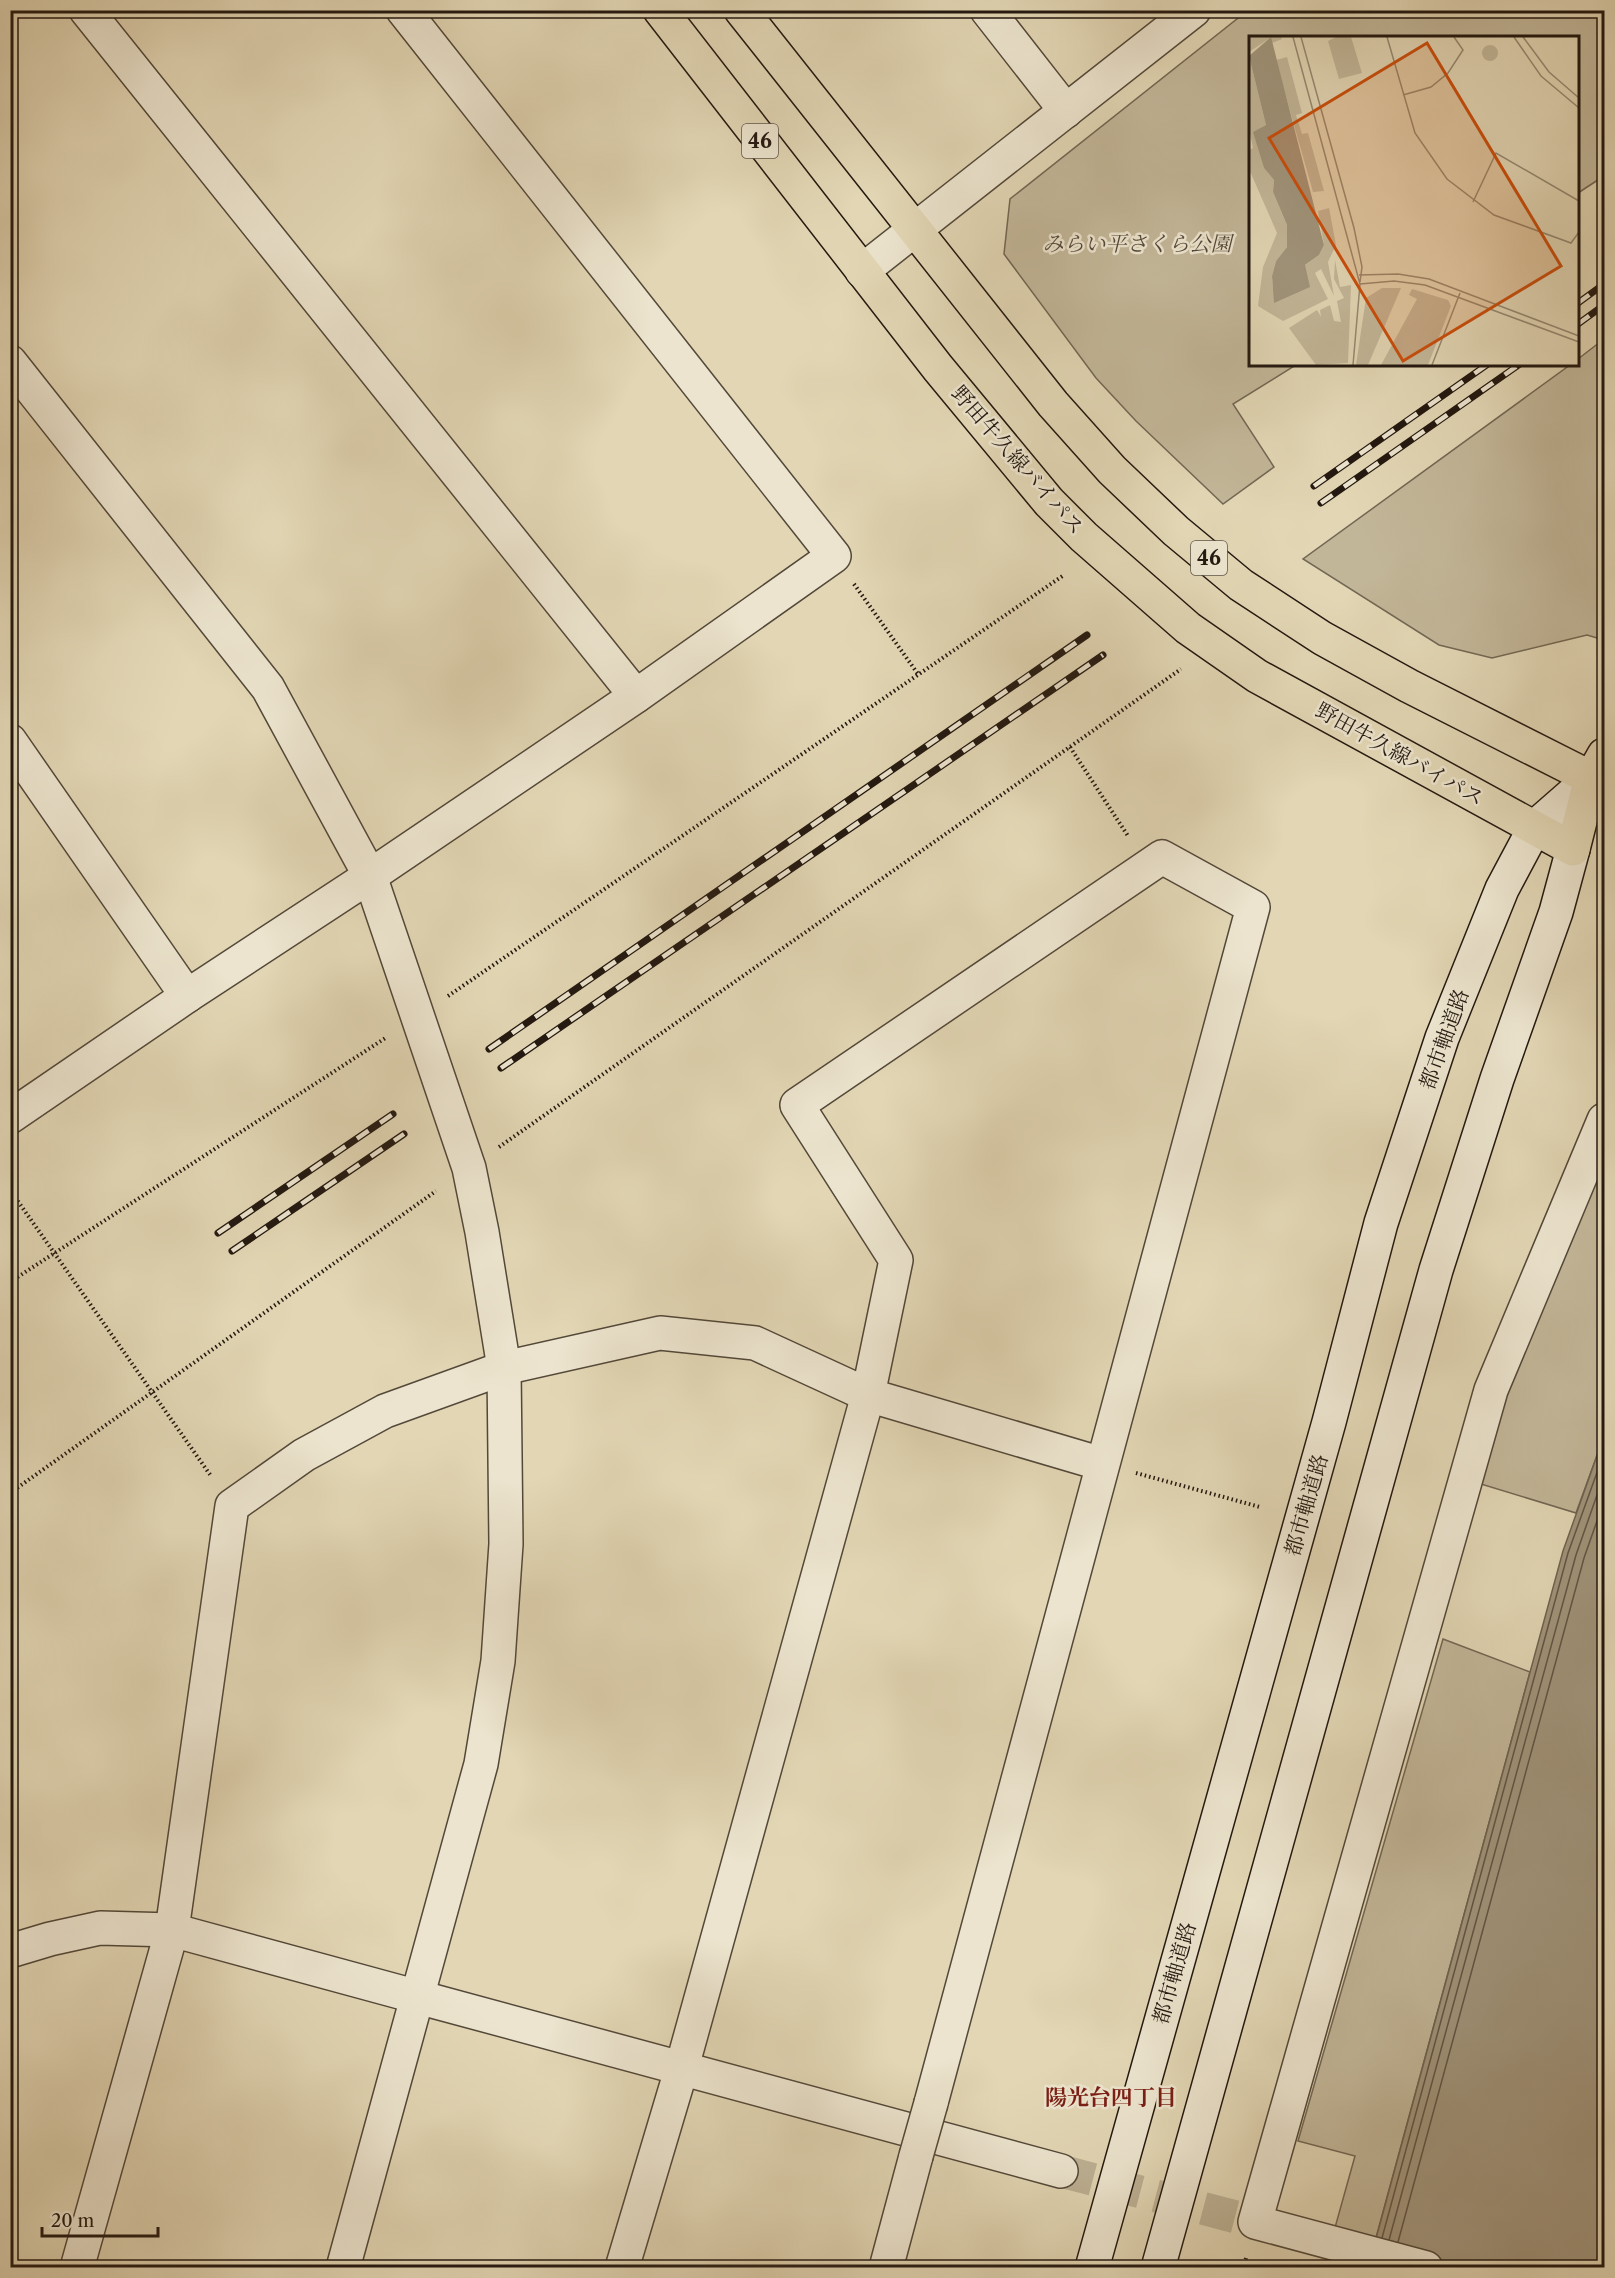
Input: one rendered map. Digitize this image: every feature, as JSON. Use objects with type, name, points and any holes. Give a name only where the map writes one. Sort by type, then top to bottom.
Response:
[{"type":"main road","name":"野田牛久線バイパス","points":[[660,10],[862,271],[1049,502],[1084,537],[1188,628],[1257,676],[1573,849]]},
{"type":"main road","name":"46","points":[[741,10],[1046,394],[1112,470],[1176,531],[1240,585],[1322,639],[1408,686],[1600,775]]},
{"type":"main road","points":[[1573,849],[1600,775]]},
{"type":"street","points":[[86,10],[636,696]]},
{"type":"street","points":[[10,1117],[636,696],[834,556],[403,10]]},
{"type":"street","points":[[987,10],[1066,111]]},
{"type":"street","points":[[862,271],[1194,10]]},
{"type":"street","points":[[10,362],[268,688],[370,876],[470,1168],[504,1368],[506,1544],[498,1661],[481,1764],[343,2268]]},
{"type":"street","points":[[10,741],[187,996]]},
{"type":"street","name":"都市軸道路","points":[[1092,2268],[1329,1422],[1381,1223],[1442,1038],[1502,889],[1535,827],[1600,775]]},
{"type":"street","points":[[1158,2268],[1430,1292],[1497,1079],[1556,912],[1573,849]]},
{"type":"street","points":[[622,2268],[682,2067],[867,1395],[896,1260],[797,1105],[1162,857],[1253,907],[886,2268]]},
{"type":"street","points":[[1426,2268],[1255,2222],[1371,1806],[1491,1390],[1605,1120]]},
{"type":"street","points":[[77,2268],[172,1930],[232,1506],[304,1455],[385,1411],[504,1368],[660,1333],[755,1343],[867,1395],[1102,1464]]},
{"type":"street","points":[[10,1951],[100,1928],[172,1930],[1061,2171]]},
{"type":"path","points":[[834,556],[918,674]]},
{"type":"path","points":[[10,1282],[418,1017],[1064,574]]},
{"type":"path","points":[[10,1492],[1181,669]]},
{"type":"path","points":[[1070,747],[1149,867]]},
{"type":"path","points":[[10,1190],[232,1506]]},
{"type":"path","points":[[1102,1464],[1260,1507]]},
{"type":"green space","name":"みらい平さくら公園","points":[[1247,11],[1604,11],[1604,176],[1579,192],[1579,36],[1249,36],[1249,366],[1294,366],[1233,404],[1274,467],[1223,504],[1136,421],[1096,378],[1004,254],[1010,199]]},
{"type":"green space","points":[[1604,339],[1604,640],[1587,635],[1492,658],[1439,645],[1303,559],[1569,366],[1579,366],[1579,358]]},
{"type":"green space","points":[[1604,1165],[1604,1436],[1576,1513],[1481,1484],[1512,1376],[1594,1172]]},
{"type":"green space","points":[[1443,1639],[1530,1672],[1368,2267],[1324,2267],[1355,2156],[1298,2141]]},
{"type":"water","points":[[1604,1436],[1604,2267],[1368,2268],[1563,1551]]},
{"type":"tunnel","points":[[1061,2171],[1255,2222]]},
{"type":"railway","points":[[1579,302],[1604,284]]},
{"type":"railway","points":[[1579,323],[1604,305]]},
{"type":"railway","points":[[1314,486],[1485,366]]},
{"type":"railway","points":[[1321,503],[1517,366]]},
{"type":"railway","points":[[489,1049],[1087,635]]},
{"type":"railway","points":[[501,1068],[1103,655]]},
{"type":"railway","points":[[218,1233],[393,1114]]},
{"type":"railway","points":[[232,1251],[404,1134]]},
{"type":"district","name":"陽光台四丁目","points":[[1111,2097]]}]
